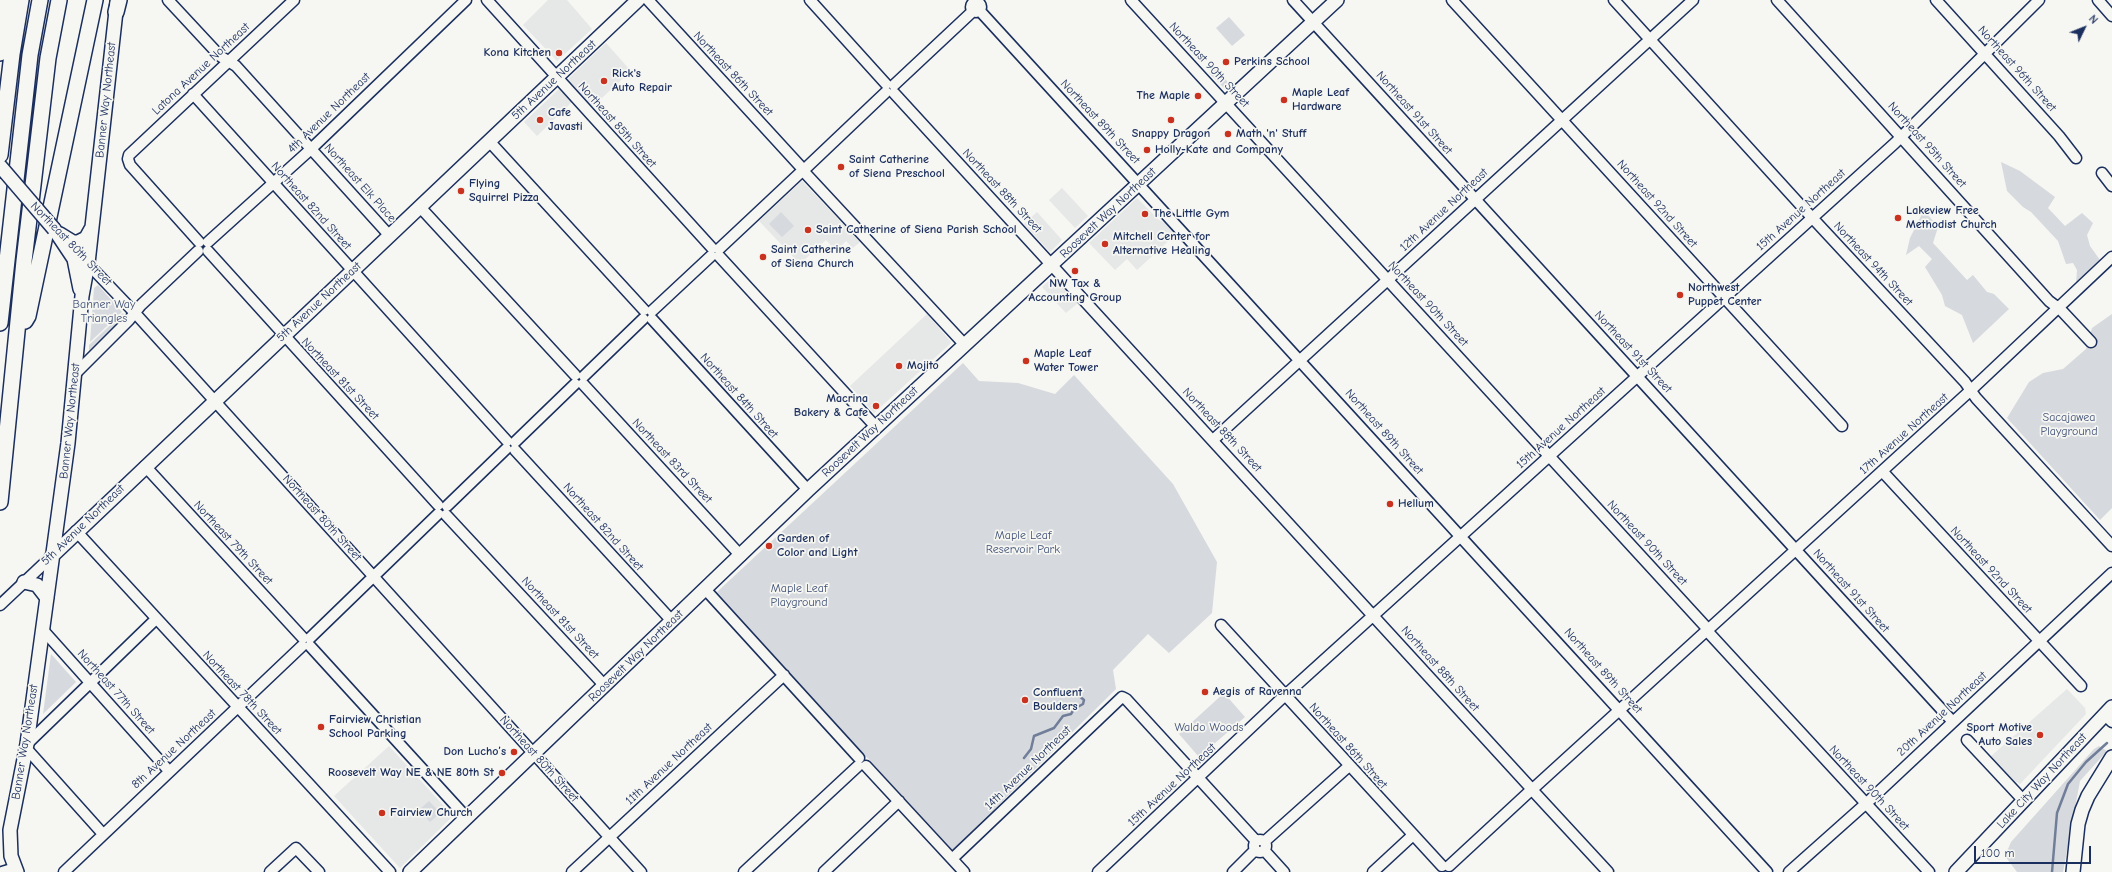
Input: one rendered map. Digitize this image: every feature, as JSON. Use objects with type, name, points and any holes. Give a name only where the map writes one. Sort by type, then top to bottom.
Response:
[{"type":"highway","points":[[0,53],[6,0]]},
{"type":"highway","points":[[0,155],[12,54],[21,0]]},
{"type":"highway","points":[[0,323],[30,55],[40,0]]},
{"type":"highway","points":[[0,502],[24,261],[48,58],[59,0]]},
{"type":"highway","points":[[17,334],[28,316],[95,0]]},
{"type":"main road","name":"5th Avenue Northeast","points":[[52,556],[145,466],[638,0]]},
{"type":"main road","name":"Roosevelt Way Northeast","points":[[410,872],[606,686],[808,490],[1337,0]]},
{"type":"main road","name":"Banner Way Northeast","points":[[16,870],[10,841],[26,746],[58,514],[76,373],[82,296],[88,263],[118,4]]},
{"type":"main road","name":"Northeast 80th Street","points":[[0,166],[54,229]]},
{"type":"main road","points":[[54,229],[66,238],[78,242],[86,238],[92,227]]},
{"type":"main road","points":[[54,229],[74,259],[82,296]]},
{"type":"main road","points":[[58,514],[65,525],[79,529]]},
{"type":"main road","points":[[24,582],[36,585],[47,598]]},
{"type":"main road","name":"Lake City Way Northeast","points":[[1956,872],[2110,715]]},
{"type":"main road","points":[[2074,872],[2078,824],[2082,810],[2088,796],[2112,757]]},
{"type":"street","points":[[168,0],[220,56],[228,62]]},
{"type":"street","name":"Latona Avenue Northeast","points":[[128,159],[131,152],[294,0]]},
{"type":"street","name":"4th Avenue Northeast","points":[[76,373],[142,304],[274,184],[466,0]]},
{"type":"street","name":"Northeast 85th Street","points":[[487,0],[556,78],[876,427]]},
{"type":"street","name":"Northeast 86th Street","points":[[648,0],[964,344]]},
{"type":"street","name":"Northeast 88th Street","points":[[810,0],[1608,872]]},
{"type":"street","name":"Northeast 90th Street","points":[[1131,0],[1929,872]]},
{"type":"street","name":"Northeast 91st Street","points":[[1293,0],[1953,722]]},
{"type":"street","name":"Northeast 92nd Street","points":[[1452,0],[1842,426]]},
{"type":"street","name":"Northeast 94th Street","points":[[1614,0],[1812,218],[1965,382],[1976,398],[2112,546]]},
{"type":"street","name":"12th Avenue Northeast","points":[[1213,440],[1693,0]]},
{"type":"street","name":"Northeast 95th Street","points":[[1778,0],[2057,309],[2061,310],[2091,342]]},
{"type":"street","name":"Northeast 96th Street","points":[[1936,0],[2059,136],[2076,158]]},
{"type":"street","name":"15th Avenue Northeast","points":[[1098,872],[1285,696],[1902,136],[2039,0]]},
{"type":"street","points":[[2098,0],[2112,16]]},
{"type":"street","name":"8th Avenue Northeast","points":[[64,872],[306,642],[442,510],[977,5]]},
{"type":"street","name":"Northeast 89th Street","points":[[977,5],[1767,872]]},
{"type":"street","name":"Northeast Elk Place","points":[[228,62],[236,66],[389,235]]},
{"type":"street","name":"Northeast 82nd Street","points":[[193,94],[352,271],[672,621]]},
{"type":"street","name":"Northeast 84th Street","points":[[489,141],[808,490]]},
{"type":"street","name":"Northeast 81st Street","points":[[128,159],[130,165],[283,336],[606,686]]},
{"type":"street","points":[[2102,173],[2112,186]]},
{"type":"street","name":"Northeast 83rd Street","points":[[420,207],[741,556]]},
{"type":"street","name":"Northeast 80th Street","points":[[54,229],[135,313],[641,872]]},
{"type":"street","name":"17th Avenue Northeast","points":[[1445,869],[1971,390],[2112,257]]},
{"type":"street","name":"Northeast 79th Street","points":[[145,466],[467,818]]},
{"type":"street","name":"Northeast 92nd Street","points":[[1882,471],[2081,686]]},
{"type":"street","name":"Northeast 78th Street","points":[[79,529],[156,619],[390,872]]},
{"type":"street","name":"5th Avenue Northeast","points":[[2,603],[52,556]]},
{"type":"street","name":"20th Avenue Northeast","points":[[1789,872],[1866,804],[2112,573]]},
{"type":"street","points":[[706,590],[784,675],[861,763],[899,801],[952,859],[961,871]]},
{"type":"street","points":[[103,834],[26,746],[156,619]]},
{"type":"street","name":"Northeast 86th Street","points":[[1221,624],[1285,696],[1445,869]]},
{"type":"street","name":"Northeast 77th Street","points":[[43,630],[169,771]]},
{"type":"street","name":"11th Avenue Northeast","points":[[572,872],[784,675]]},
{"type":"street","name":"14th Avenue Northeast","points":[[952,859],[1122,697],[1126,699],[1198,778]]},
{"type":"street","points":[[1967,740],[2024,801]]},
{"type":"street","points":[[744,872],[861,763]]},
{"type":"street","points":[[1233,872],[1349,766]]},
{"type":"street","points":[[1198,778],[1284,872]]},
{"type":"street","points":[[824,872],[899,801]]},
{"type":"street","points":[[1373,872],[1413,835]]},
{"type":"street","points":[[270,872],[296,848],[319,872]]},
{"type":"street","points":[[2,872],[16,870]]},
{"type":"shaded area","points":[[548,0],[567,0],[592,29],[557,61],[523,25]]},
{"type":"shaded area","points":[[606,43],[631,71],[590,109],[566,81]]},
{"type":"shaded area","points":[[559,89],[572,102],[537,136],[524,122]]},
{"type":"shaded area","name":"Saint Catherine of Siena Parish School","points":[[802,181],[860,242],[853,248],[846,241],[836,251],[826,240],[800,264],[759,221]]},
{"type":"shaded area","points":[[1062,188],[1088,216],[1075,228],[1049,200]]},
{"type":"shaded area","points":[[1137,198],[1159,220],[1165,223],[1176,234],[1137,270],[1127,259],[1115,270],[1089,243]]},
{"type":"shaded area","points":[[1037,212],[1062,240],[1050,252],[1024,224]]},
{"type":"shaded area","points":[[1054,278],[1078,303],[1066,313],[1042,287]]},
{"type":"shaded area","points":[[927,314],[951,342],[950,344],[874,413],[850,386]]},
{"type":"shaded area","name":"Sport Motive Auto Sales","points":[[2067,689],[2085,708],[2086,714],[2020,784],[2017,782],[2014,784],[1990,757]]},
{"type":"shaded area","points":[[389,746],[453,816],[400,868],[334,796]]},
{"type":"green space","points":[[1229,17],[1245,35],[1232,46],[1216,28]]},
{"type":"green space","points":[[1214,68],[1230,84],[1225,89],[1209,73]]},
{"type":"green space","points":[[2001,162],[2020,171],[2055,197],[2048,208],[2065,226],[2082,213],[2093,223],[2087,235],[2090,246],[2100,260],[2076,284],[2077,270],[2073,263],[2066,264],[2058,241],[2031,212],[2023,207],[2007,191]]},
{"type":"green space","points":[[1924,210],[1938,227],[1933,243],[1967,280],[1973,275],[1987,292],[1994,294],[2009,309],[1973,343],[1962,315],[1945,306],[1942,295],[1925,267],[1932,259],[1919,246],[1906,255],[1910,238]]},
{"type":"green space","points":[[781,212],[794,226],[782,237],[769,224]]},
{"type":"green space","name":"Banner Way Triangles","points":[[98,285],[122,312],[90,342],[94,288]]},
{"type":"green space","points":[[123,313],[125,317],[89,351],[89,345]]},
{"type":"green space","name":"Sacajawea Playground","points":[[2112,314],[2112,508],[2100,520],[2007,418],[2029,382],[2043,373],[2063,369],[2086,349],[2092,328]]},
{"type":"green space","name":"Maple Leaf Reservoir Park","points":[[963,363],[979,381],[1018,383],[1055,394],[1074,375],[1173,484],[1217,562],[1212,613],[1169,653],[1148,634],[1113,670],[1116,689],[952,851],[717,592]]},
{"type":"green space","points":[[51,654],[76,682],[43,714]]},
{"type":"green space","name":"Waldo Woods","points":[[1224,693],[1245,717],[1199,757],[1179,734]]},
{"type":"green space","points":[[2099,746],[2107,751],[2080,781],[2063,872],[2017,872],[2005,856],[2011,842],[2094,749]]},
{"type":"green space","points":[[429,801],[440,813],[430,822],[419,810]]},
{"type":"waterway","points":[[1024,758],[1031,749],[1034,736],[1054,728],[1063,716],[1071,714],[1074,709],[1083,704],[1084,700],[1078,695]]},
{"type":"waterway","points":[[2052,872],[2057,813],[2068,784],[2086,762],[2107,743]]},
{"type":"place","name":"Kona Kitchen","points":[[559,53]]},
{"type":"place","name":"Perkins School","points":[[1226,62]]},
{"type":"place","name":"Rick's Auto Repair","points":[[604,81]]},
{"type":"place","name":"The Maple","points":[[1198,96]]},
{"type":"place","name":"Maple Leaf Hardware","points":[[1284,100]]},
{"type":"place","name":"Cafe Javasti","points":[[540,120]]},
{"type":"place","name":"Snappy Dragon","points":[[1171,120]]},
{"type":"place","name":"Math 'n' Stuff","points":[[1228,134]]},
{"type":"place","name":"Holly-Kate and Company","points":[[1147,150]]},
{"type":"place","name":"Saint Catherine of Siena Preschool","points":[[841,167]]},
{"type":"place","name":"Flying Squirrel Pizza","points":[[461,191]]},
{"type":"place","name":"The Little Gym","points":[[1145,214]]},
{"type":"place","name":"Lakeview Free Methodist Church","points":[[1898,218]]},
{"type":"place","name":"Saint Catherine of Siena Parish School","points":[[808,230]]},
{"type":"place","name":"Mitchell Center for Alternative Healing","points":[[1105,244]]},
{"type":"place","name":"Saint Catherine of Siena Church","points":[[763,257]]},
{"type":"place","name":"NW Tax & Accounting Group","points":[[1075,271]]},
{"type":"place","name":"Northwest Puppet Center","points":[[1680,295]]},
{"type":"place","name":"Maple Leaf Water Tower","points":[[1026,361]]},
{"type":"place","name":"Mojito","points":[[899,366]]},
{"type":"place","name":"Macrina Bakery & Cafe","points":[[876,406]]},
{"type":"place","name":"Hellum","points":[[1390,504]]},
{"type":"place","name":"Garden of Color and Light","points":[[769,546]]},
{"type":"place","name":"Aegis of Ravenna","points":[[1205,692]]},
{"type":"place","name":"Confluent Boulders","points":[[1025,700]]},
{"type":"place","name":"Fairview Christian School Parking","points":[[321,727]]},
{"type":"place","name":"Sport Motive Auto Sales","points":[[2040,735]]},
{"type":"place","name":"Don Lucho’s","points":[[514,752]]},
{"type":"place","name":"Roosevelt Way NE & NE 80th St","points":[[502,773]]},
{"type":"place","name":"Fairview Church","points":[[382,813]]},
{"type":"park label","name":"Maple Leaf Playground","points":[[799,596]]}]
